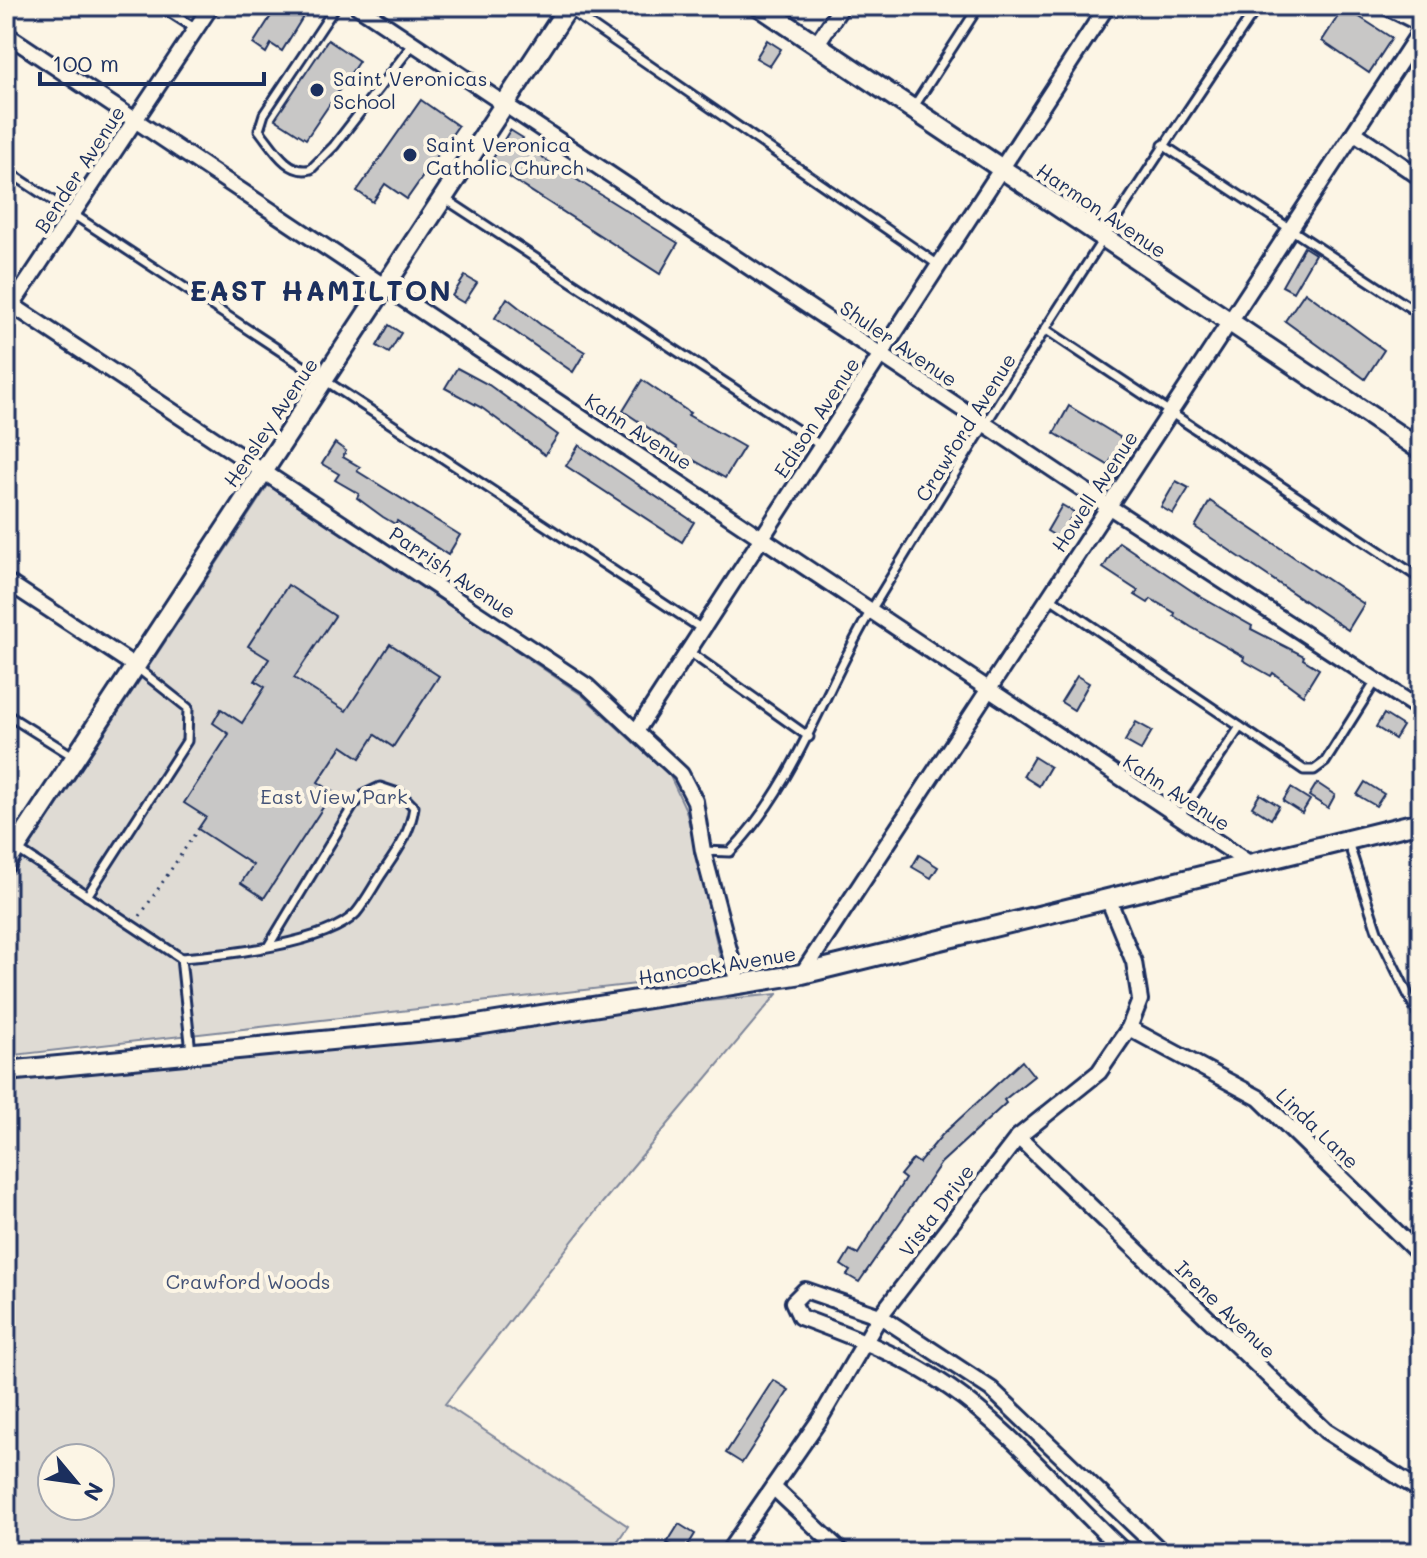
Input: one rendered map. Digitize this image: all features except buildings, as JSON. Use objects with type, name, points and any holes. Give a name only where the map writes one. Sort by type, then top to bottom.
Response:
[{"type":"street","name":"Bender Avenue","points":[[8,307],[75,213],[211,6]]},
{"type":"street","name":"Shuler Avenue","points":[[357,6],[879,355],[1421,710]]},
{"type":"street","name":"Harmon Avenue","points":[[759,6],[1421,450]]},
{"type":"street","points":[[816,45],[842,6]]},
{"type":"street","name":"Edison Avenue","points":[[637,730],[1107,6]]},
{"type":"street","points":[[1385,6],[1421,24]]},
{"type":"street","name":"Hensley Avenue","points":[[9,850],[75,757],[325,381],[566,7]]},
{"type":"street","name":"Howell Avenue","points":[[802,974],[1421,30]]},
{"type":"street","name":"Kahn Avenue","points":[[6,34],[1249,863]]},
{"type":"street","points":[[1355,133],[1421,178]]},
{"type":"street","name":"Parrish Avenue","points":[[8,307],[264,470],[587,686],[637,730],[681,774],[695,801],[703,851],[738,984]]},
{"type":"street","points":[[6,581],[135,666]]},
{"type":"street","name":"Hancock Avenue","points":[[6,1071],[458,1028],[802,974],[1421,822]]},
{"type":"street","name":"Vista Drive","points":[[728,1552],[820,1419],[880,1316],[1018,1137],[1099,1072],[1129,1028],[1140,1000],[1134,962],[1109,901]]},
{"type":"street","name":"Linda Lane","points":[[1129,1028],[1259,1098],[1421,1256]]},
{"type":"street","name":"Irene Avenue","points":[[1018,1137],[1326,1431],[1421,1491]]},
{"type":"street","points":[[1125,1552],[985,1415],[948,1387],[865,1342],[800,1317],[793,1302],[805,1290],[880,1316],[991,1389],[1162,1552]]},
{"type":"street","points":[[773,1487],[842,1552]]},
{"type":"lane","points":[[160,6],[196,29]]},
{"type":"lane","points":[[336,6],[264,114],[259,130],[287,164],[297,169],[311,169],[334,146],[414,43]]},
{"type":"lane","points":[[912,109],[979,6]]},
{"type":"lane","name":"Crawford Avenue","points":[[703,851],[730,852],[747,834],[809,737],[870,612],[985,424],[1163,145],[1258,6]]},
{"type":"lane","points":[[566,7],[937,264]]},
{"type":"lane","points":[[1163,145],[1421,315]]},
{"type":"lane","points":[[6,170],[704,630]]},
{"type":"lane","points":[[443,197],[820,445]]},
{"type":"lane","points":[[1045,329],[1421,579]]},
{"type":"lane","points":[[1049,596],[1304,770],[1314,770],[1325,762],[1377,680]]},
{"type":"lane","points":[[688,651],[809,737]]},
{"type":"lane","points":[[87,896],[187,741],[188,708],[135,666]]},
{"type":"lane","points":[[6,714],[75,757]]},
{"type":"lane","points":[[1179,817],[1240,727]]},
{"type":"lane","points":[[9,850],[87,896],[181,958],[226,954],[269,945],[330,931],[355,914],[411,831],[414,807],[401,794],[380,787],[365,794],[353,806],[269,945]]},
{"type":"lane","points":[[1347,840],[1377,931],[1421,1021]]},
{"type":"lane","points":[[181,958],[191,1054]]},
{"type":"path","points":[[133,926],[198,829]]},
{"type":"green space","name":"East View Park","points":[[269,484],[582,695],[670,776],[686,810],[724,974],[6,1056],[6,883]]},
{"type":"green space","name":"Crawford Woods","points":[[777,994],[603,1202],[445,1404],[628,1526],[610,1552],[6,1552],[6,1071]]},
{"type":"place","name":"Saint Veronicas School","points":[[317,90]]},
{"type":"place","name":"Saint Veronica Catholic Church","points":[[410,155]]},
{"type":"district","name":"EAST HAMILTON","points":[[321,290]]}]
